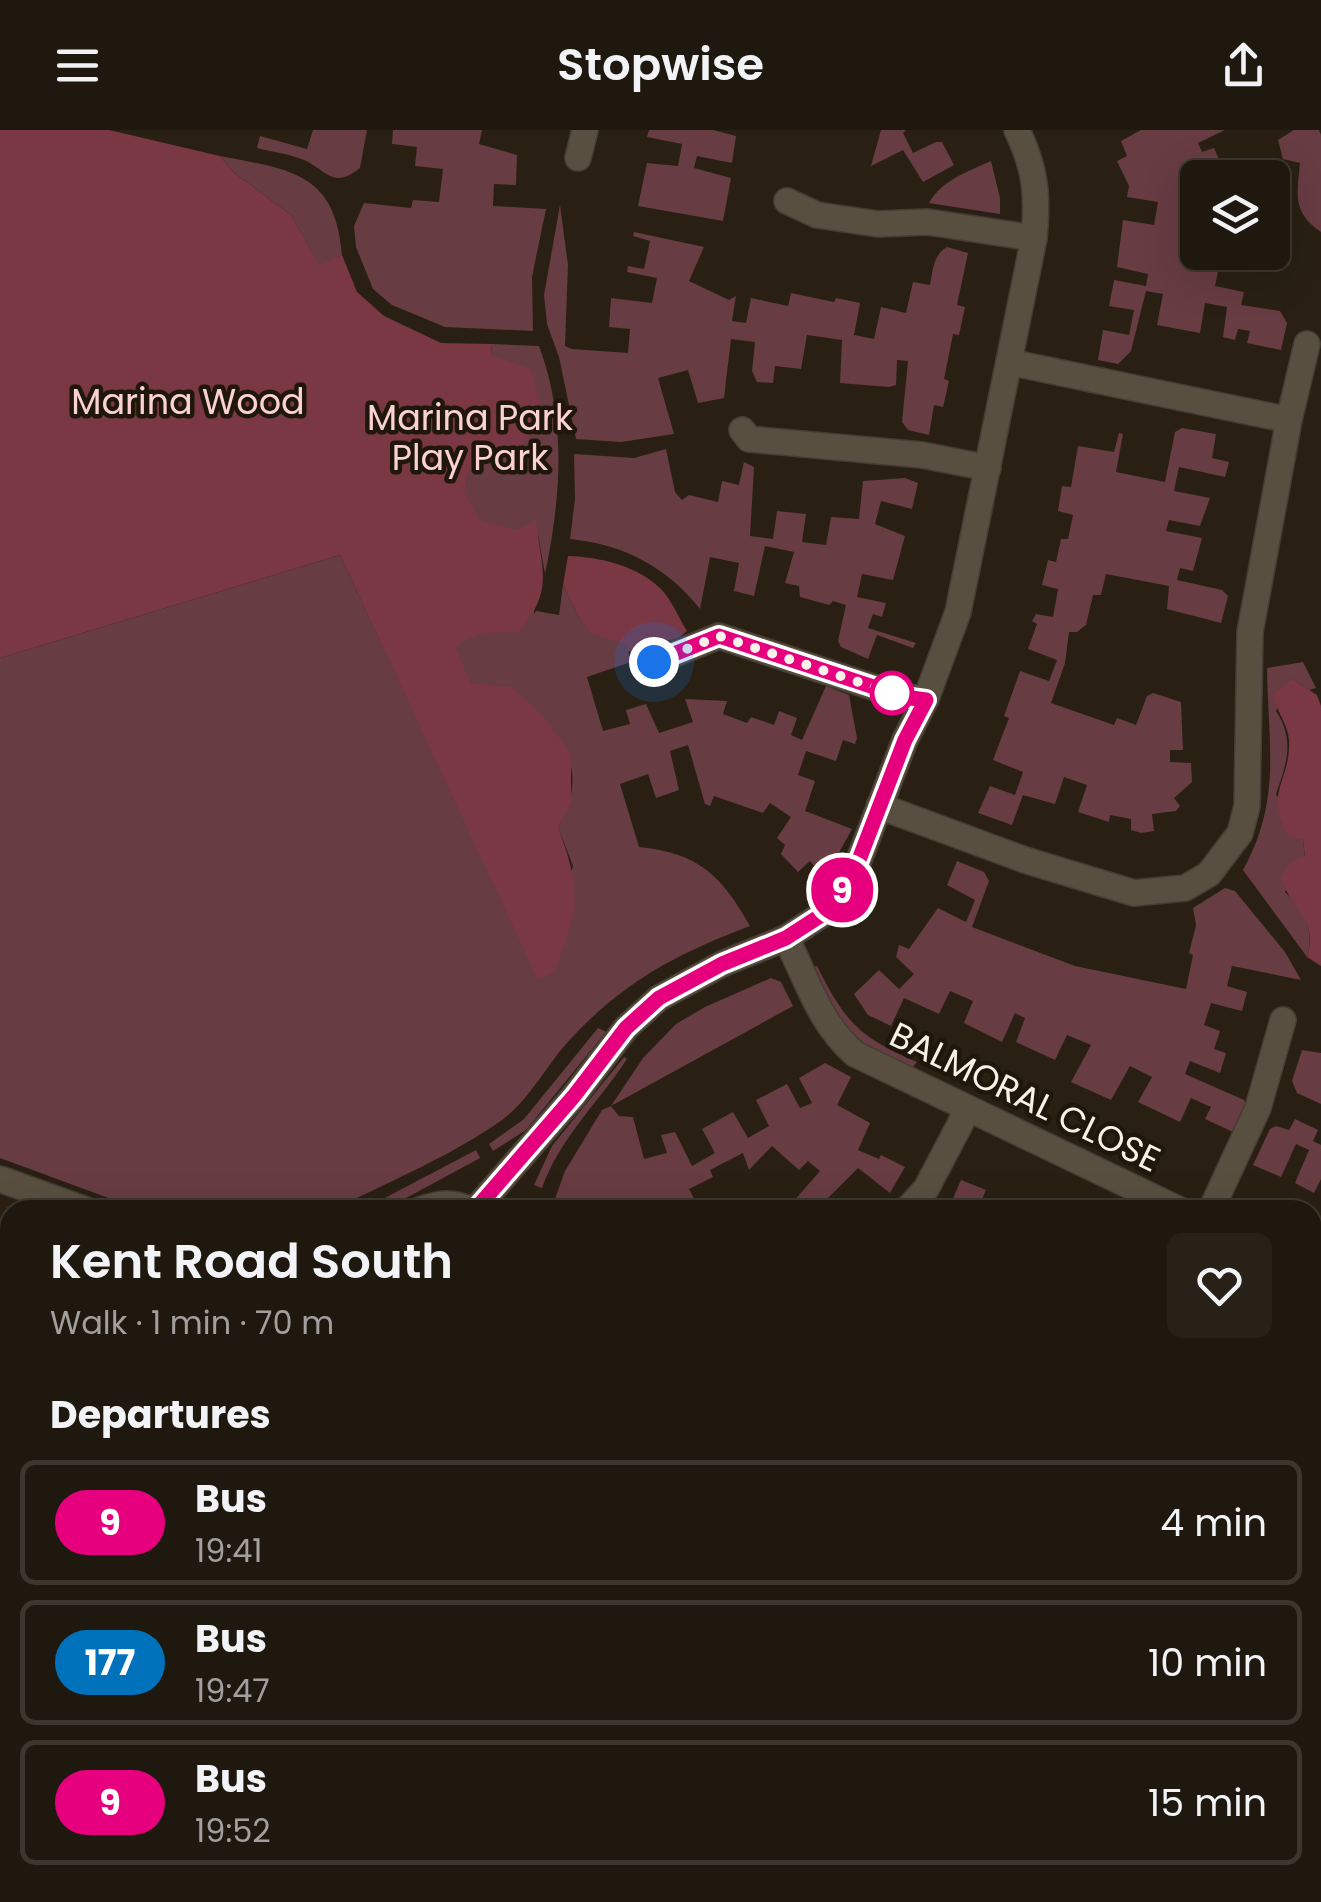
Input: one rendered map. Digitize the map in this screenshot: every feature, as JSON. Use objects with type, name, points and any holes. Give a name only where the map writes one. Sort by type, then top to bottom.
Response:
[{"type":"street","points":[[578,158],[585,130]]},
{"type":"street","points":[[482,1200],[574,1096],[626,1028],[659,998],[722,964],[786,938],[820,916],[852,878],[958,612],[1034,238],[1038,196],[1030,157],[1018,130]]},
{"type":"street","points":[[787,201],[817,215],[863,222],[928,222],[1034,238]]},
{"type":"street","points":[[878,806],[1025,860],[1134,893],[1185,888],[1209,874],[1240,834],[1247,806],[1250,632],[1307,344]]},
{"type":"street","points":[[1009,362],[1289,420]]},
{"type":"street","points":[[742,430],[750,439],[922,455],[988,468]]},
{"type":"street","points":[[654,662],[719,636],[904,697],[926,700]]},
{"type":"street","name":"BALMORAL CLOSE","points":[[786,938],[815,994],[816,1007],[842,1043],[870,1063],[1159,1200]]},
{"type":"street","points":[[1216,1200],[1258,1108],[1284,1020]]},
{"type":"street","points":[[916,1200],[926,1189],[968,1109]]},
{"type":"street","points":[[0,1179],[58,1200]]},
{"type":"green space","name":"Marina Wood","points":[[0,130],[109,130],[220,156],[233,172],[291,215],[319,265],[342,255],[357,292],[384,316],[441,343],[492,344],[491,355],[531,369],[544,421],[512,456],[473,467],[465,483],[480,520],[517,530],[536,520],[542,591],[519,632],[481,633],[455,646],[471,683],[511,687],[544,716],[571,754],[571,804],[558,827],[574,885],[573,915],[555,971],[538,980],[340,555],[0,658]]},
{"type":"green space","points":[[313,130],[367,130],[360,168],[336,178],[299,158],[257,148],[260,136],[307,149]]},
{"type":"green space","points":[[393,130],[482,130],[479,144],[517,155],[516,185],[494,184],[493,206],[546,209],[532,277],[533,331],[445,327],[392,305],[373,289],[356,247],[354,226],[364,203],[411,208],[413,200],[439,202],[443,169],[415,166],[417,147],[392,144]]},
{"type":"green space","points":[[649,130],[713,130],[736,136],[732,163],[697,156],[694,168],[731,178],[723,221],[638,206],[647,163],[678,166],[682,144],[647,137]]},
{"type":"green space","points":[[881,130],[906,130],[903,133],[913,153],[942,142],[954,165],[923,182],[903,150],[871,166]]},
{"type":"green space","points":[[1141,130],[1225,130],[1198,143],[1202,152],[1214,148],[1219,160],[1180,160],[1180,270],[1218,270],[1215,286],[1244,292],[1241,305],[1280,311],[1287,323],[1281,350],[1247,343],[1250,331],[1238,329],[1235,340],[1223,337],[1227,307],[1205,303],[1200,333],[1157,325],[1163,294],[1146,291],[1131,351],[1118,364],[1098,360],[1103,330],[1129,335],[1134,310],[1109,306],[1114,280],[1146,286],[1148,274],[1117,267],[1123,220],[1154,225],[1158,202],[1127,197],[1129,186],[1117,161],[1127,156],[1121,141]]},
{"type":"green space","points":[[1294,130],[1319,130],[1321,232],[1305,217],[1298,202],[1300,163],[1283,159],[1278,140]]},
{"type":"green space","points":[[220,156],[288,172],[319,191],[338,227],[342,255],[319,266],[291,215],[233,172]]},
{"type":"green space","points":[[991,161],[1000,214],[929,203],[948,183]]},
{"type":"green space","points":[[560,205],[568,265],[565,346],[572,349],[628,353],[630,329],[609,327],[611,298],[652,303],[657,278],[627,272],[628,266],[644,269],[650,241],[633,236],[634,232],[704,247],[689,281],[729,300],[736,296],[732,321],[746,323],[751,298],[788,306],[791,293],[834,302],[836,298],[860,303],[854,335],[874,339],[881,307],[906,313],[913,282],[930,285],[934,263],[942,250],[947,247],[968,253],[957,305],[965,307],[959,335],[953,334],[943,407],[934,405],[929,435],[908,430],[902,422],[908,361],[897,360],[896,385],[840,383],[842,340],[807,335],[801,369],[775,366],[773,383],[757,382],[752,371],[755,342],[731,339],[724,398],[698,403],[688,370],[658,378],[674,434],[621,442],[576,439],[559,357],[547,324],[544,295]]},
{"type":"green space","name":"Marina Park Play Park","points":[[492,344],[539,346],[548,374],[557,431],[558,488],[545,574],[538,535],[534,614],[536,611],[559,615],[563,585],[579,618],[626,644],[631,662],[587,677],[603,731],[630,724],[626,710],[646,704],[659,733],[693,722],[685,699],[727,701],[723,714],[747,723],[751,717],[774,725],[779,711],[797,718],[791,735],[802,740],[826,686],[849,695],[855,744],[843,740],[836,761],[806,751],[798,775],[815,781],[805,811],[852,829],[825,878],[810,861],[798,872],[781,854],[785,845],[777,838],[791,817],[770,803],[763,813],[714,796],[710,806],[705,804],[688,745],[670,751],[679,790],[656,798],[648,774],[620,784],[639,847],[678,855],[706,870],[729,893],[750,926],[673,960],[607,1004],[566,1044],[511,1112],[483,1133],[352,1200],[114,1200],[0,1158],[0,658],[340,555],[539,979],[573,866],[558,827],[570,798],[569,760],[547,722],[525,795],[414,572]]},
{"type":"green space","points":[[1182,428],[1216,434],[1212,458],[1229,462],[1225,477],[1179,467],[1174,491],[1210,498],[1200,526],[1169,520],[1166,531],[1202,538],[1193,571],[1180,568],[1177,580],[1222,590],[1228,596],[1221,623],[1167,609],[1169,586],[1106,574],[1101,595],[1093,595],[1086,625],[1077,632],[1069,632],[1065,663],[1051,703],[1114,725],[1117,718],[1136,725],[1147,696],[1153,693],[1181,702],[1183,750],[1170,750],[1170,762],[1191,763],[1192,782],[1174,798],[1180,806],[1176,811],[1152,814],[1154,831],[1141,833],[1131,830],[1131,819],[1110,815],[1109,822],[1078,812],[1087,785],[1064,777],[1055,804],[1023,795],[1012,825],[978,813],[990,786],[1015,795],[1023,772],[993,760],[1009,718],[1004,716],[1020,671],[1049,681],[1057,660],[1028,649],[1037,624],[1032,621],[1036,614],[1053,617],[1058,589],[1042,585],[1048,560],[1056,562],[1061,539],[1068,539],[1073,515],[1058,511],[1062,486],[1071,487],[1078,446],[1114,452],[1119,433],[1123,434],[1116,472],[1165,482],[1175,432]]},
{"type":"green space","points":[[666,449],[675,492],[682,500],[689,495],[718,502],[722,481],[739,485],[744,462],[754,467],[750,536],[773,539],[777,511],[806,514],[802,542],[826,545],[831,517],[859,519],[863,481],[905,478],[918,483],[912,509],[881,501],[875,524],[905,536],[893,580],[862,574],[857,597],[886,603],[882,617],[873,614],[868,628],[916,643],[913,648],[877,635],[868,659],[841,647],[838,641],[846,605],[800,597],[799,586],[785,583],[794,552],[765,546],[754,596],[734,591],[739,563],[710,557],[700,609],[673,581],[642,560],[608,546],[570,539],[575,499],[574,454],[634,458]]},
{"type":"green space","points":[[568,556],[606,561],[642,575],[666,594],[687,631],[678,638],[627,652],[626,644],[592,634],[579,618],[563,585]]},
{"type":"green space","points":[[1303,662],[1316,688],[1309,690],[1293,679],[1276,711],[1286,732],[1287,752],[1276,794],[1303,840],[1305,857],[1285,892],[1306,921],[1310,938],[1307,957],[1243,870],[1263,820],[1268,795],[1267,668]]},
{"type":"green space","points":[[1293,679],[1317,695],[1321,706],[1321,966],[1307,957],[1310,943],[1306,922],[1281,877],[1290,863],[1305,856],[1303,840],[1287,835],[1278,807],[1289,740],[1273,694]]},
{"type":"green space","points":[[957,861],[984,872],[989,881],[972,927],[1075,966],[1186,989],[1196,925],[1193,908],[1225,888],[1235,891],[1285,952],[1301,980],[1232,966],[1227,986],[1247,992],[1242,1011],[1211,1003],[1204,1025],[1220,1031],[1214,1049],[1226,1053],[1220,1073],[1190,1061],[1185,1074],[1244,1100],[1247,1106],[1235,1133],[1205,1119],[1211,1107],[1191,1098],[1180,1122],[1138,1102],[1152,1077],[1130,1066],[1111,1100],[1071,1082],[1091,1045],[1067,1035],[1055,1060],[1016,1042],[1025,1018],[1015,1013],[1002,1042],[964,1023],[973,1001],[950,991],[939,1014],[904,998],[891,1026],[868,1015],[854,994],[879,970],[899,989],[914,974],[896,957],[899,945],[909,949],[938,908],[966,922],[975,900],[947,885]]},
{"type":"green space","points":[[817,966],[836,1001],[856,1026],[917,1062],[911,1069],[870,1048],[844,1027],[810,968]]},
{"type":"green space","points":[[771,978],[781,982],[793,1006],[611,1106],[643,1058],[676,1024]]},
{"type":"green space","points":[[598,1028],[606,1032],[526,1130],[493,1151],[489,1144],[524,1119]]},
{"type":"green space","points":[[1302,1050],[1321,1053],[1321,1104],[1297,1093],[1292,1081]]},
{"type":"green space","points":[[624,1057],[627,1059],[559,1153],[542,1188],[534,1185],[552,1146]]},
{"type":"green space","points":[[825,1063],[851,1077],[837,1105],[870,1123],[858,1150],[879,1159],[881,1155],[905,1167],[890,1193],[858,1168],[826,1200],[795,1200],[820,1171],[808,1161],[799,1170],[772,1146],[749,1170],[743,1153],[710,1170],[713,1177],[689,1189],[695,1200],[555,1200],[565,1171],[602,1110],[611,1106],[619,1116],[633,1117],[644,1159],[667,1153],[661,1135],[675,1132],[692,1166],[715,1153],[702,1129],[733,1112],[748,1138],[769,1126],[756,1100],[787,1084],[800,1108],[812,1103],[799,1078]]},
{"type":"green space","points":[[1295,1119],[1318,1130],[1313,1141],[1321,1145],[1321,1179],[1314,1193],[1295,1183],[1309,1150],[1296,1144],[1281,1177],[1253,1165],[1270,1129],[1276,1126],[1289,1130]]},
{"type":"green space","points":[[476,1150],[480,1158],[402,1200],[381,1200]]},
{"type":"green space","points":[[961,1180],[986,1190],[982,1200],[952,1200]]},
{"type":"bus line","name":"9","points":[[484,1200],[574,1096],[626,1028],[659,998],[722,964],[786,938],[820,916],[852,878],[905,740],[926,700],[904,697],[719,636],[654,662]]},
{"type":"route","points":[[654,662],[719,636],[904,697],[892,693]]}]
